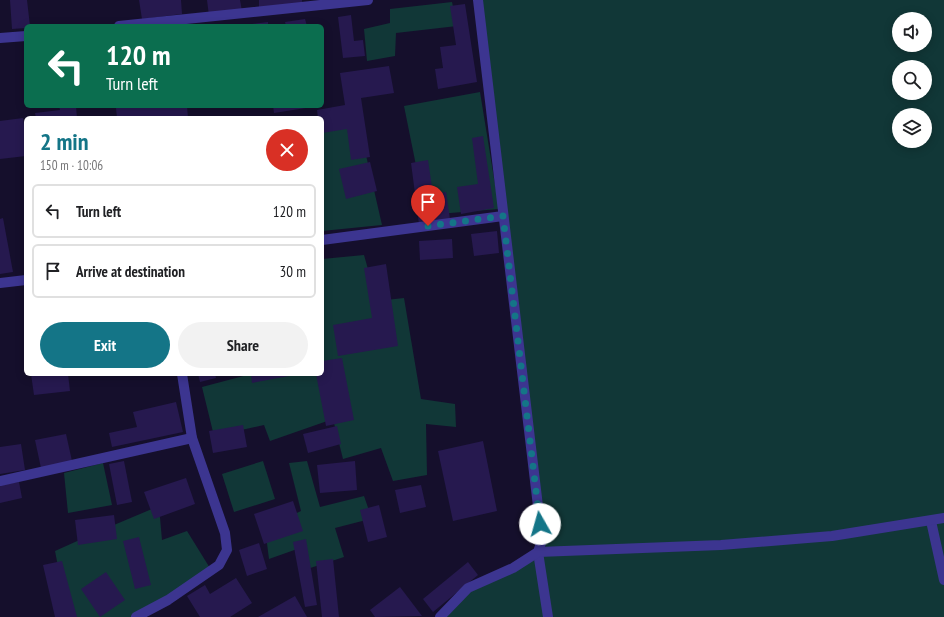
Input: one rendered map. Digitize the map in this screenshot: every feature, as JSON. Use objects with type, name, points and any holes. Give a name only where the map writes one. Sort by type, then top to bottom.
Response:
[{"type":"street","points":[[138,24],[368,0]]},
{"type":"street","points":[[478,0],[542,540],[538,552],[548,617]]},
{"type":"street","points":[[0,38],[24,36]]},
{"type":"street","points":[[324,240],[503,216]]},
{"type":"street","points":[[0,283],[24,280]]},
{"type":"street","points":[[136,617],[168,600],[219,565],[227,550],[225,534],[192,438],[182,376]]},
{"type":"street","points":[[0,481],[192,438]]},
{"type":"street","points":[[440,617],[468,588],[513,568],[538,552],[745,543],[832,536],[944,518]]},
{"type":"street","points":[[931,521],[944,580]]},
{"type":"green space","points":[[481,0],[944,0],[944,617],[440,617],[468,588],[545,554]]},
{"type":"green space","points":[[452,2],[457,26],[396,33],[395,56],[367,61],[364,29],[390,23],[390,9]]},
{"type":"green space","points":[[480,92],[499,209],[426,215],[404,106]]},
{"type":"green space","points":[[324,128],[360,129],[382,225],[324,231]]},
{"type":"green space","points":[[364,255],[377,301],[404,298],[421,399],[455,404],[456,427],[426,424],[427,475],[393,481],[381,448],[343,459],[333,419],[270,441],[264,425],[214,436],[202,387],[243,376],[324,376],[324,259]]},
{"type":"green space","points":[[263,461],[275,499],[234,512],[222,474]]},
{"type":"green space","points":[[307,461],[320,507],[364,496],[373,522],[370,519],[335,528],[344,557],[304,570],[300,548],[269,559],[265,528],[301,511],[289,463]]},
{"type":"green space","points":[[103,463],[112,505],[68,513],[64,473]]},
{"type":"green space","points":[[159,506],[162,540],[187,531],[213,573],[136,617],[68,617],[55,551]]},
{"type":"building","points":[[10,0],[27,0],[30,24],[24,24],[24,28],[12,29]]},
{"type":"building","points":[[139,0],[181,0],[182,14],[142,19]]},
{"type":"building","points":[[207,0],[240,0],[242,11],[209,16]]},
{"type":"building","points":[[259,0],[302,0],[302,4],[259,8]]},
{"type":"building","points":[[465,4],[477,82],[438,89],[435,69],[443,68],[440,47],[456,45],[450,6]]},
{"type":"building","points":[[351,15],[354,41],[363,40],[365,56],[343,58],[338,17]]},
{"type":"building","points":[[305,19],[306,24],[286,24],[285,22]]},
{"type":"building","points":[[268,22],[268,24],[252,24]]},
{"type":"building","points":[[389,66],[394,93],[361,98],[370,157],[351,160],[347,129],[324,133],[324,116],[318,116],[317,110],[345,105],[340,73]]},
{"type":"building","points":[[60,108],[76,108],[77,116],[36,116],[35,113],[60,110]]},
{"type":"building","points":[[116,108],[187,108],[188,116],[117,116]]},
{"type":"building","points":[[273,108],[306,108],[274,113]]},
{"type":"building","points":[[23,118],[24,156],[0,159],[0,121]]},
{"type":"building","points":[[483,136],[494,208],[461,214],[457,187],[478,184],[472,138]]},
{"type":"building","points":[[428,160],[433,194],[446,192],[450,219],[419,224],[411,163]]},
{"type":"building","points":[[370,162],[377,191],[346,199],[339,169]]},
{"type":"building","points":[[3,218],[13,272],[0,274],[0,219]]},
{"type":"building","points":[[497,231],[499,253],[474,256],[471,234]]},
{"type":"building","points":[[452,239],[453,258],[420,260],[419,241]]},
{"type":"building","points":[[386,264],[398,346],[338,356],[333,325],[372,318],[364,268]]},
{"type":"building","points":[[342,358],[354,420],[326,426],[316,376],[324,376],[324,361]]},
{"type":"building","points":[[31,376],[68,376],[70,391],[34,395]]},
{"type":"building","points":[[198,376],[216,376],[216,378],[200,382]]},
{"type":"building","points":[[251,376],[289,376],[252,383]]},
{"type":"building","points":[[176,402],[183,432],[112,447],[109,433],[137,427],[133,412]]},
{"type":"building","points":[[243,425],[247,447],[213,453],[209,431]]},
{"type":"building","points":[[337,426],[341,444],[308,453],[303,434]]},
{"type":"building","points":[[66,434],[72,461],[41,468],[35,440]]},
{"type":"building","points":[[483,441],[497,511],[453,521],[438,451]]},
{"type":"building","points":[[21,444],[25,470],[0,474],[0,447]]},
{"type":"building","points":[[124,461],[132,502],[117,505],[109,464]]},
{"type":"building","points":[[355,461],[357,490],[320,493],[317,465]]},
{"type":"building","points":[[186,478],[195,504],[154,519],[144,492]]},
{"type":"building","points":[[19,482],[22,498],[0,503],[0,485]]},
{"type":"building","points":[[421,485],[426,507],[400,513],[395,490]]},
{"type":"building","points":[[293,501],[303,531],[264,544],[254,514]]},
{"type":"building","points":[[379,505],[387,537],[368,542],[360,510]]},
{"type":"building","points":[[114,515],[117,539],[78,545],[75,520]]},
{"type":"building","points":[[139,537],[151,585],[135,589],[123,541]]},
{"type":"building","points":[[306,539],[317,605],[305,607],[293,542]]},
{"type":"building","points":[[259,543],[267,569],[247,576],[239,550]]},
{"type":"building","points":[[333,559],[339,617],[322,617],[316,561]]},
{"type":"building","points":[[62,561],[77,617],[55,617],[43,565]]},
{"type":"building","points":[[468,562],[478,575],[433,612],[423,599]]},
{"type":"building","points":[[106,572],[125,600],[100,617],[81,589]]},
{"type":"building","points":[[236,578],[252,603],[230,617],[200,617],[187,596],[205,585],[210,594]]},
{"type":"building","points":[[400,587],[422,616],[375,617],[370,610]]},
{"type":"building","points":[[295,596],[307,617],[258,617]]},
{"type":"route","points":[[428,226],[503,216],[540,524]]}]
